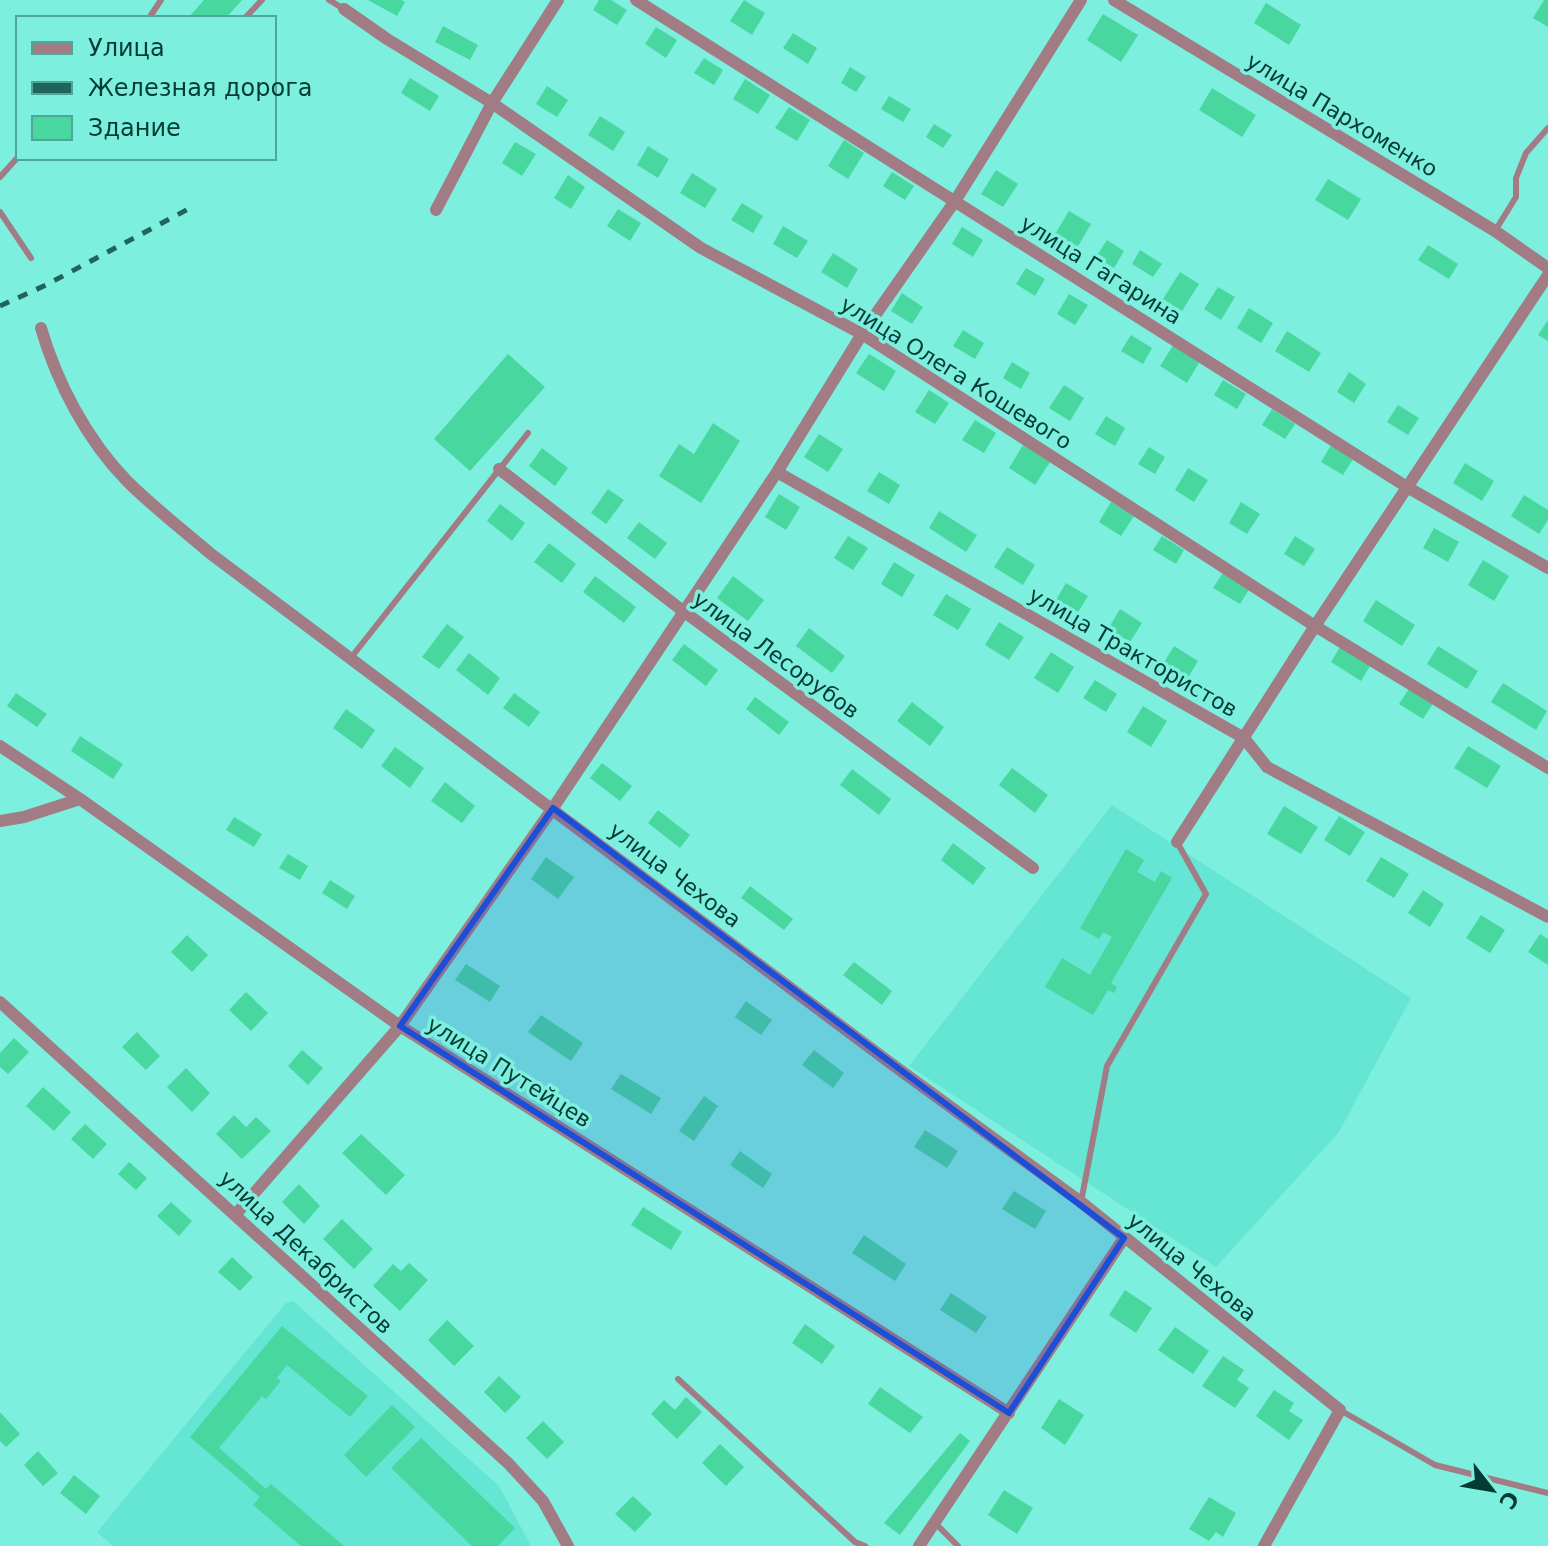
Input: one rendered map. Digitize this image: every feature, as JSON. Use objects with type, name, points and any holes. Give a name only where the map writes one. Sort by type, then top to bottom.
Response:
[{"type":"street","points":[[436,210],[492,103],[558,0]]},
{"type":"street","name":"улица Гагарина","points":[[636,0],[1407,487],[1548,568]]},
{"type":"street","points":[[236,1214],[400,1026],[553,808],[777,472],[862,334],[955,201],[1081,0]]},
{"type":"street","name":"улица Пархоменко","points":[[1114,0],[1495,231],[1548,268]]},
{"type":"street","name":"улица Олега Кошевого","points":[[344,9],[492,103],[701,248],[862,334],[1315,626],[1548,768]]},
{"type":"street","points":[[1177,842],[1315,626],[1548,275]]},
{"type":"street","name":"улица Чехова","points":[[41,328],[50,360],[100,450],[127,481],[211,554],[1081,1202],[1340,1410]]},
{"type":"street","name":"улица Лесорубов","points":[[499,469],[683,611],[1033,868]]},
{"type":"street","name":"улица Трактористов","points":[[777,472],[1244,738],[1267,767],[1548,917]]},
{"type":"street","name":"улица Путейцев","points":[[0,746],[80,799],[400,1026],[1009,1413]]},
{"type":"street","points":[[0,821],[24,817],[80,799]]},
{"type":"street","name":"улица Декабристов","points":[[0,1002],[508,1463],[543,1501],[568,1546]]},
{"type":"street","points":[[919,1546],[1124,1238]]},
{"type":"street","points":[[1264,1546],[1340,1410]]},
{"type":"lane","points":[[247,16],[262,0]]},
{"type":"lane","points":[[329,0],[344,9]]},
{"type":"lane","points":[[1495,231],[1516,197],[1516,178],[1526,153],[1548,128]]},
{"type":"lane","points":[[0,177],[16,159]]},
{"type":"lane","points":[[0,212],[31,258]]},
{"type":"lane","points":[[350,659],[528,433]]},
{"type":"lane","points":[[1081,1202],[1107,1066],[1206,894],[1177,842]]},
{"type":"lane","points":[[678,1379],[855,1542],[865,1546]]},
{"type":"lane","points":[[1340,1410],[1435,1465],[1548,1493]]},
{"type":"lane","points":[[935,1523],[958,1546]]},
{"type":"highlighted area","points":[[553,808],[1124,1238],[1009,1413],[400,1026]]},
{"type":"shaded area","points":[[1112,805],[1411,998],[1339,1132],[1216,1267],[909,1066]]},
{"type":"shaded area","points":[[293,1301],[499,1486],[531,1546],[113,1546],[97,1532],[286,1303]]},
{"type":"building","points":[[204,0],[242,0],[228,16],[190,16]]},
{"type":"building","points":[[368,0],[401,0],[405,2],[397,16]]},
{"type":"building","points":[[599,0],[611,0],[627,10],[617,25],[593,10]]},
{"type":"building","points":[[744,0],[765,13],[752,35],[730,21]]},
{"type":"building","points":[[1544,0],[1548,0],[1548,27],[1533,18]]},
{"type":"building","points":[[1266,3],[1301,25],[1289,45],[1254,23]]},
{"type":"building","points":[[1103,14],[1138,35],[1121,62],[1087,40]]},
{"type":"building","points":[[443,26],[478,45],[470,60],[435,42]]},
{"type":"building","points":[[656,27],[677,40],[666,58],[645,44]]},
{"type":"building","points":[[793,33],[817,48],[808,64],[783,48]]},
{"type":"building","points":[[704,58],[723,70],[714,85],[694,73]]},
{"type":"building","points":[[850,67],[866,77],[856,92],[841,83]]},
{"type":"building","points":[[410,78],[439,96],[430,111],[401,93]]},
{"type":"building","points":[[745,79],[770,95],[758,114],[733,99]]},
{"type":"building","points":[[547,86],[568,100],[557,117],[536,104]]},
{"type":"building","points":[[1212,88],[1256,115],[1242,137],[1199,110]]},
{"type":"building","points":[[889,96],[911,109],[903,122],[881,109]]},
{"type":"building","points":[[789,107],[810,120],[797,141],[775,128]]},
{"type":"building","points":[[600,116],[625,132],[613,151],[588,135]]},
{"type":"building","points":[[934,124],[952,135],[943,148],[926,137]]},
{"type":"building","points":[[844,140],[864,153],[848,179],[828,166]]},
{"type":"building","points":[[515,142],[536,154],[522,176],[502,163]]},
{"type":"building","points":[[648,146],[669,159],[658,178],[637,165]]},
{"type":"building","points":[[996,170],[1018,184],[1003,207],[981,194]]},
{"type":"building","points":[[892,172],[914,186],[905,200],[883,186]]},
{"type":"building","points":[[692,173],[717,189],[705,208],[680,193]]},
{"type":"building","points":[[568,175],[585,187],[571,209],[554,198]]},
{"type":"building","points":[[1328,179],[1361,199],[1348,220],[1315,200]]},
{"type":"building","points":[[742,203],[763,216],[753,233],[731,220]]},
{"type":"building","points":[[618,209],[641,223],[630,241],[607,226]]},
{"type":"building","points":[[1069,211],[1091,224],[1077,248],[1055,234]]},
{"type":"building","points":[[783,226],[808,241],[797,258],[773,244]]},
{"type":"building","points":[[962,227],[983,240],[973,257],[952,244]]},
{"type":"building","points":[[1107,240],[1124,251],[1114,268],[1096,257]]},
{"type":"building","points":[[1428,245],[1458,264],[1449,279],[1418,260]]},
{"type":"building","points":[[1140,250],[1162,264],[1153,277],[1132,264]]},
{"type":"building","points":[[833,253],[858,269],[847,288],[821,272]]},
{"type":"building","points":[[1026,268],[1045,279],[1035,296],[1016,284]]},
{"type":"building","points":[[1180,272],[1199,284],[1182,311],[1163,299]]},
{"type":"building","points":[[1218,287],[1235,297],[1221,320],[1204,309]]},
{"type":"building","points":[[902,293],[923,307],[912,324],[891,311]]},
{"type":"building","points":[[1069,294],[1088,305],[1075,325],[1057,314]]},
{"type":"building","points":[[1249,308],[1273,323],[1261,343],[1237,328]]},
{"type":"building","points":[[1548,320],[1548,341],[1538,335]]},
{"type":"building","points":[[963,330],[984,343],[975,359],[953,346]]},
{"type":"building","points":[[1287,331],[1321,353],[1309,372],[1275,351]]},
{"type":"building","points":[[1131,335],[1152,348],[1143,364],[1121,351]]},
{"type":"building","points":[[1174,344],[1200,361],[1187,383],[1160,366]]},
{"type":"building","points":[[508,354],[545,387],[470,471],[434,439]]},
{"type":"building","points":[[869,354],[896,371],[884,391],[856,373]]},
{"type":"building","points":[[1012,362],[1030,373],[1021,389],[1003,378]]},
{"type":"building","points":[[1349,372],[1366,384],[1354,403],[1337,392]]},
{"type":"building","points":[[1223,380],[1246,394],[1237,409],[1214,395]]},
{"type":"building","points":[[1064,385],[1084,398],[1070,421],[1049,408]]},
{"type":"building","points":[[929,390],[949,403],[935,424],[915,412]]},
{"type":"building","points":[[1398,405],[1419,418],[1408,435],[1387,422]]},
{"type":"building","points":[[1272,409],[1295,424],[1285,439],[1262,425]]},
{"type":"building","points":[[1106,416],[1125,428],[1115,446],[1095,434]]},
{"type":"building","points":[[975,420],[996,433],[984,453],[962,440]]},
{"type":"building","points":[[713,423],[740,441],[701,503],[659,476],[679,444],[694,454]]},
{"type":"building","points":[[819,434],[843,449],[828,472],[804,457]]},
{"type":"building","points":[[1333,442],[1355,456],[1343,475],[1321,462]]},
{"type":"building","points":[[1023,445],[1050,462],[1035,485],[1009,468]]},
{"type":"building","points":[[1149,447],[1165,457],[1155,474],[1138,464]]},
{"type":"building","points":[[542,448],[568,468],[555,486],[529,466]]},
{"type":"building","points":[[1465,463],[1494,481],[1482,501],[1453,483]]},
{"type":"building","points":[[1188,468],[1208,480],[1194,502],[1175,490]]},
{"type":"building","points":[[879,472],[900,485],[889,504],[867,491]]},
{"type":"building","points":[[608,489],[624,500],[606,524],[591,513]]},
{"type":"building","points":[[779,494],[800,507],[786,530],[765,517]]},
{"type":"building","points":[[1524,495],[1548,510],[1548,520],[1539,534],[1511,516]]},
{"type":"building","points":[[1111,502],[1134,516],[1121,536],[1099,522]]},
{"type":"building","points":[[1241,502],[1260,514],[1247,534],[1229,523]]},
{"type":"building","points":[[500,504],[525,523],[512,541],[487,521]]},
{"type":"building","points":[[939,511],[977,535],[966,552],[929,528]]},
{"type":"building","points":[[639,522],[667,543],[655,559],[627,538]]},
{"type":"building","points":[[1434,528],[1459,542],[1448,562],[1423,548]]},
{"type":"building","points":[[848,536],[868,548],[853,570],[834,558]]},
{"type":"building","points":[[1162,536],[1184,550],[1176,564],[1153,550]]},
{"type":"building","points":[[1295,536],[1315,549],[1304,566],[1284,554]]},
{"type":"building","points":[[549,543],[576,564],[562,583],[534,562]]},
{"type":"building","points":[[1007,547],[1035,565],[1023,585],[994,567]]},
{"type":"building","points":[[1483,560],[1509,576],[1494,601],[1468,585]]},
{"type":"building","points":[[894,562],[915,575],[902,597],[881,584]]},
{"type":"building","points":[[1224,571],[1250,588],[1240,604],[1213,588]]},
{"type":"building","points":[[595,576],[636,607],[624,623],[583,592]]},
{"type":"building","points":[[733,576],[764,600],[748,621],[717,598]]},
{"type":"building","points":[[1066,583],[1088,596],[1077,614],[1056,600]]},
{"type":"building","points":[[946,594],[971,609],[958,630],[933,615]]},
{"type":"building","points":[[1376,600],[1415,625],[1402,646],[1363,621]]},
{"type":"building","points":[[1120,609],[1142,623],[1130,642],[1108,629]]},
{"type":"building","points":[[999,622],[1024,637],[1009,660],[985,645]]},
{"type":"building","points":[[447,624],[464,637],[439,669],[422,657]]},
{"type":"building","points":[[809,628],[845,656],[832,673],[796,646]]},
{"type":"building","points":[[1343,642],[1373,661],[1361,681],[1331,662]]},
{"type":"building","points":[[684,644],[718,670],[706,686],[672,660]]},
{"type":"building","points":[[1174,646],[1198,661],[1186,681],[1162,666]]},
{"type":"building","points":[[1438,646],[1478,671],[1467,689],[1427,664]]},
{"type":"building","points":[[1051,652],[1074,667],[1058,693],[1034,678]]},
{"type":"building","points":[[469,653],[500,678],[488,695],[456,670]]},
{"type":"building","points":[[1095,680],[1117,694],[1106,712],[1083,698]]},
{"type":"building","points":[[1503,683],[1547,711],[1536,730],[1491,702]]},
{"type":"building","points":[[1412,684],[1436,699],[1423,719],[1399,704]]},
{"type":"building","points":[[16,693],[47,714],[37,727],[7,706]]},
{"type":"building","points":[[514,693],[540,712],[529,727],[503,708]]},
{"type":"building","points":[[755,697],[789,722],[779,735],[746,709]]},
{"type":"building","points":[[912,702],[944,727],[930,746],[897,721]]},
{"type":"building","points":[[1143,706],[1167,721],[1151,747],[1127,732]]},
{"type":"building","points":[[346,709],[375,730],[362,749],[333,728]]},
{"type":"building","points":[[80,736],[123,764],[113,779],[71,751]]},
{"type":"building","points":[[1468,746],[1501,766],[1487,788],[1454,768]]},
{"type":"building","points":[[395,747],[424,768],[410,788],[381,766]]},
{"type":"building","points":[[602,763],[632,786],[620,801],[590,778]]},
{"type":"building","points":[[1012,768],[1048,795],[1035,813],[999,785]]},
{"type":"building","points":[[852,769],[891,799],[879,815],[840,785]]},
{"type":"building","points":[[445,782],[475,806],[462,823],[431,801]]},
{"type":"building","points":[[1284,806],[1318,827],[1301,854],[1267,834]]},
{"type":"building","points":[[658,810],[690,835],[680,848],[648,823]]},
{"type":"building","points":[[1339,816],[1365,832],[1350,856],[1324,840]]},
{"type":"building","points":[[234,817],[262,834],[254,847],[226,830]]},
{"type":"building","points":[[953,843],[986,868],[973,885],[941,860]]},
{"type":"building","points":[[1126,849],[1144,860],[1137,872],[1155,882],[1161,871],[1172,878],[1111,983],[1117,987],[1114,993],[1108,990],[1093,1015],[1045,987],[1062,958],[1090,975],[1112,937],[1103,932],[1099,939],[1080,928]]},
{"type":"building","points":[[288,854],[308,866],[300,880],[279,868]]},
{"type":"building","points":[[546,857],[574,877],[558,899],[531,879]]},
{"type":"building","points":[[1381,857],[1409,874],[1394,898],[1366,881]]},
{"type":"building","points":[[330,880],[355,896],[347,909],[322,893]]},
{"type":"building","points":[[750,886],[793,919],[784,930],[741,898]]},
{"type":"building","points":[[1423,890],[1444,904],[1430,927],[1408,913]]},
{"type":"building","points":[[1481,915],[1505,930],[1490,953],[1466,938]]},
{"type":"building","points":[[1540,934],[1548,939],[1548,965],[1528,952]]},
{"type":"building","points":[[187,935],[208,955],[192,972],[171,952]]},
{"type":"building","points":[[854,962],[892,991],[882,1005],[843,975]]},
{"type":"building","points":[[466,964],[500,986],[490,1002],[455,980]]},
{"type":"building","points":[[246,992],[268,1013],[251,1031],[229,1010]]},
{"type":"building","points":[[746,1001],[772,1020],[761,1035],[735,1017]]},
{"type":"building","points":[[541,1015],[583,1043],[571,1061],[528,1032]]},
{"type":"building","points":[[137,1032],[160,1056],[146,1070],[122,1047]]},
{"type":"building","points":[[14,1038],[29,1052],[8,1074],[0,1067],[0,1053]]},
{"type":"building","points":[[302,1050],[323,1068],[308,1085],[288,1066]]},
{"type":"building","points":[[814,1050],[844,1073],[833,1088],[802,1065]]},
{"type":"building","points":[[186,1068],[210,1093],[192,1112],[167,1087]]},
{"type":"building","points":[[621,1074],[661,1098],[651,1114],[611,1089]]},
{"type":"building","points":[[43,1087],[71,1112],[54,1131],[26,1106]]},
{"type":"building","points":[[704,1096],[718,1106],[694,1141],[679,1131]]},
{"type":"building","points":[[234,1115],[246,1127],[256,1117],[271,1131],[242,1159],[216,1134]]},
{"type":"building","points":[[85,1124],[107,1144],[93,1159],[71,1139]]},
{"type":"building","points":[[925,1130],[958,1151],[947,1168],[914,1147]]},
{"type":"building","points":[[361,1134],[405,1175],[386,1195],[342,1153]]},
{"type":"building","points":[[740,1151],[772,1174],[763,1188],[730,1165]]},
{"type":"building","points":[[129,1162],[147,1178],[136,1190],[118,1174]]},
{"type":"building","points":[[299,1184],[320,1206],[304,1224],[282,1202]]},
{"type":"building","points":[[1014,1191],[1046,1211],[1035,1229],[1002,1209]]},
{"type":"building","points":[[171,1202],[192,1221],[179,1236],[157,1216]]},
{"type":"building","points":[[643,1207],[682,1232],[671,1250],[631,1225]]},
{"type":"building","points":[[342,1219],[373,1249],[354,1269],[323,1239]]},
{"type":"building","points":[[864,1235],[906,1264],[895,1281],[852,1253]]},
{"type":"building","points":[[232,1257],[253,1277],[240,1291],[218,1272]]},
{"type":"building","points":[[409,1263],[428,1280],[400,1311],[373,1286],[393,1264],[401,1271]]},
{"type":"building","points":[[1125,1290],[1152,1308],[1136,1333],[1109,1315]]},
{"type":"building","points":[[951,1293],[987,1317],[976,1333],[940,1310]]},
{"type":"building","points":[[447,1320],[474,1346],[454,1366],[428,1340]]},
{"type":"building","points":[[805,1324],[835,1346],[822,1364],[792,1343]]},
{"type":"building","points":[[282,1326],[368,1396],[350,1417],[287,1365],[277,1378],[281,1381],[266,1399],[262,1396],[219,1448],[266,1489],[271,1484],[344,1546],[301,1546],[253,1505],[260,1497],[190,1437]]},
{"type":"building","points":[[1175,1327],[1209,1351],[1193,1374],[1158,1350]]},
{"type":"building","points":[[1223,1356],[1244,1370],[1237,1380],[1249,1388],[1235,1408],[1202,1386]]},
{"type":"building","points":[[499,1376],[521,1397],[505,1413],[484,1392]]},
{"type":"building","points":[[880,1387],[923,1417],[910,1433],[868,1404]]},
{"type":"building","points":[[1274,1390],[1294,1403],[1289,1411],[1303,1420],[1289,1440],[1256,1416]]},
{"type":"building","points":[[686,1397],[702,1412],[677,1439],[651,1414],[664,1400],[675,1410]]},
{"type":"building","points":[[1059,1399],[1084,1415],[1065,1445],[1041,1428]]},
{"type":"building","points":[[392,1405],[415,1427],[366,1477],[344,1455]]},
{"type":"building","points":[[0,1412],[20,1434],[6,1447],[0,1441]]},
{"type":"building","points":[[543,1421],[564,1442],[547,1459],[526,1438]]},
{"type":"building","points":[[960,1433],[970,1441],[900,1535],[884,1523]]},
{"type":"building","points":[[421,1438],[515,1528],[498,1546],[472,1546],[391,1468]]},
{"type":"building","points":[[720,1444],[744,1467],[726,1486],[702,1463]]},
{"type":"building","points":[[38,1451],[58,1473],[43,1486],[24,1465]]},
{"type":"building","points":[[74,1475],[100,1496],[86,1514],[60,1493]]},
{"type":"building","points":[[1004,1490],[1033,1508],[1017,1534],[988,1515]]},
{"type":"building","points":[[633,1496],[652,1514],[635,1532],[615,1514]]},
{"type":"building","points":[[1209,1497],[1236,1513],[1223,1537],[1216,1532],[1209,1541],[1189,1529]]},
{"type":"railway","points":[[0,306],[46,285],[192,207]]}]
